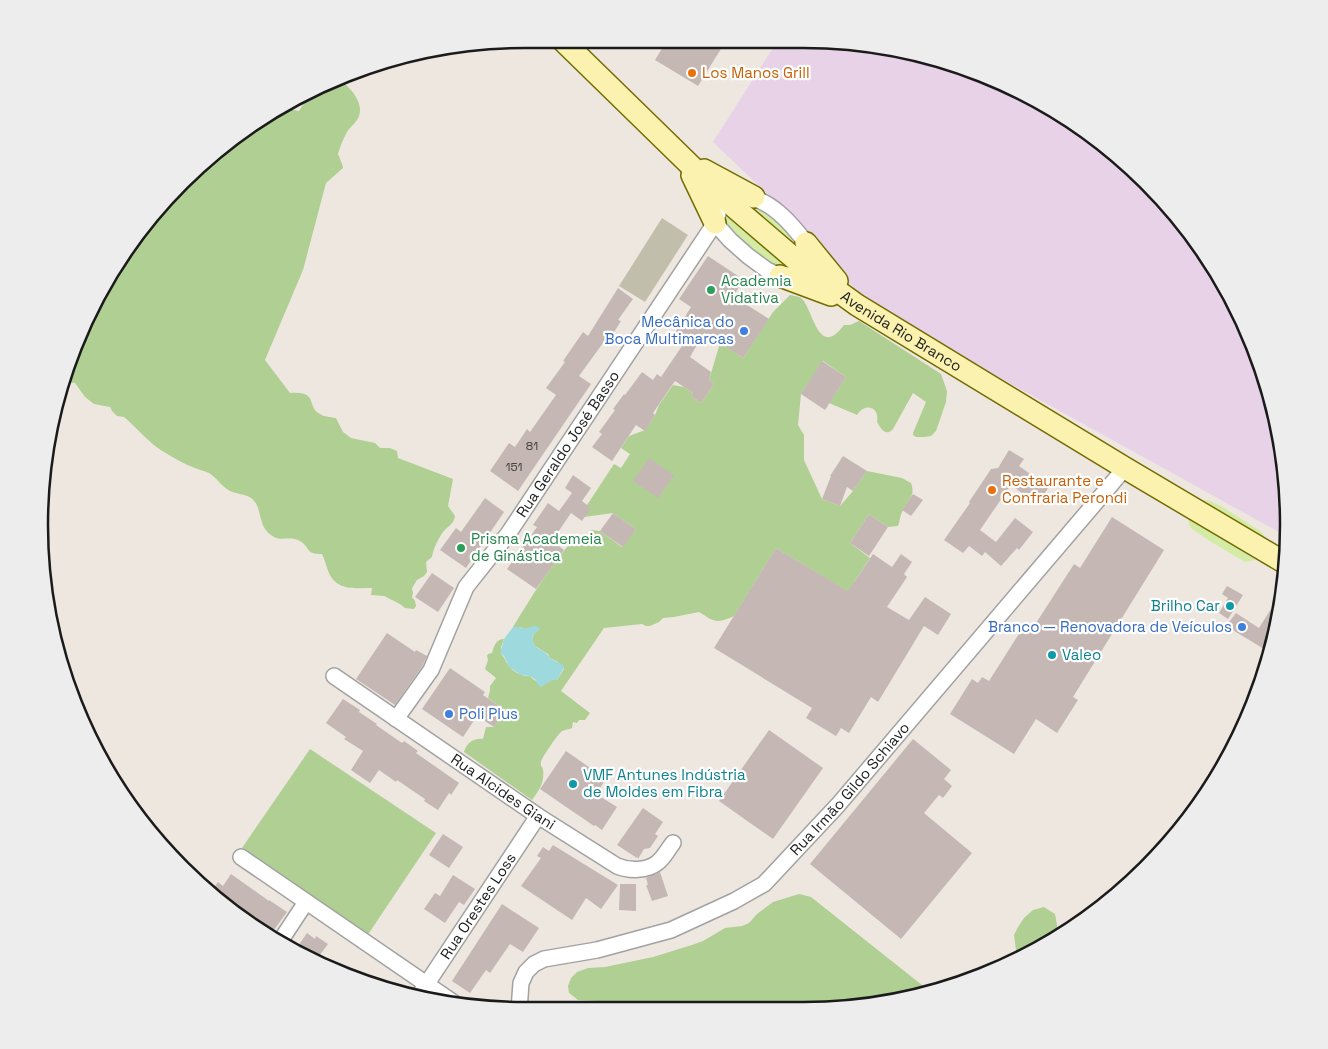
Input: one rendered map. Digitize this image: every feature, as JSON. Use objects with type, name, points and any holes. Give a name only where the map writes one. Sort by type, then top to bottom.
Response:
[{"type":"main road","name":"Avenida Rio Branco","points":[[570,48],[727,201],[803,266],[857,305],[1279,559]]},
{"type":"main road","points":[[684,159],[754,198]]},
{"type":"main road","points":[[684,159],[704,198],[714,223]]},
{"type":"main road","points":[[806,243],[857,305]]},
{"type":"main road","points":[[780,276],[857,305]]},
{"type":"street","points":[[714,223],[748,256],[767,270],[780,276],[792,275],[803,266],[806,243],[793,226],[780,214],[754,198],[737,195],[727,201]]},
{"type":"street","name":"Rua Geraldo José Basso","points":[[396,719],[431,670],[466,587],[508,534],[727,201]]},
{"type":"street","name":"Rua Irmão Gildo Schiavo","points":[[520,1002],[521,983],[526,972],[534,964],[544,959],[597,950],[671,930],[734,901],[764,884],[838,805],[1125,468]]},
{"type":"street","name":"Rua Alcides Giani","points":[[334,676],[538,816],[617,866],[625,869],[640,869],[653,865],[659,862],[673,843]]},
{"type":"street","name":"Rua Orestes Loss","points":[[422,990],[538,816]]},
{"type":"street","points":[[241,857],[440,993]]},
{"type":"street","points":[[283,936],[306,902]]},
{"type":"shaded area","points":[[773,48],[835,49],[866,52],[927,64],[986,84],[1042,111],[1069,128],[1094,146],[1141,187],[1182,234],[1217,286],[1244,342],[1264,401],[1276,462],[1280,532],[908,327],[859,295],[817,241],[713,142]]},
{"type":"shaded area","points":[[662,218],[688,235],[645,302],[619,286]]},
{"type":"green space","points":[[344,83],[355,95],[360,106],[359,116],[347,132],[338,154],[343,168],[326,183],[303,270],[265,360],[290,393],[309,396],[316,411],[323,416],[336,418],[343,432],[351,438],[375,443],[380,448],[390,448],[397,451],[398,458],[453,479],[448,506],[455,516],[452,523],[441,535],[432,557],[426,562],[427,572],[417,580],[412,588],[412,597],[416,606],[414,609],[405,608],[384,596],[371,595],[372,588],[347,587],[337,583],[332,579],[322,554],[310,552],[300,541],[277,538],[268,533],[262,523],[258,507],[251,498],[230,491],[209,473],[187,465],[159,449],[124,417],[117,416],[110,407],[94,404],[85,397],[75,383],[70,383],[84,342],[111,286],[146,234],[166,210],[187,187],[234,146],[286,111],[290,109],[299,111],[305,102]]},
{"type":"green space","points":[[735,200],[756,205],[776,217],[793,235],[802,257]]},
{"type":"green space","points":[[725,208],[794,266],[782,268],[775,266],[766,262],[749,249],[728,227],[725,218]]},
{"type":"green space","points":[[790,295],[801,298],[820,333],[825,337],[832,337],[844,325],[850,325],[859,321],[941,374],[947,391],[946,402],[936,431],[931,436],[925,437],[913,435],[926,402],[913,393],[893,429],[888,432],[880,427],[877,422],[876,413],[871,408],[864,408],[857,415],[829,403],[846,377],[823,361],[801,394],[798,425],[804,435],[804,460],[822,499],[840,506],[867,471],[902,478],[911,483],[912,495],[902,512],[898,526],[888,527],[869,514],[850,543],[870,558],[854,582],[874,607],[776,548],[734,616],[716,621],[699,612],[663,618],[650,626],[642,624],[604,628],[561,691],[590,713],[585,720],[579,720],[577,723],[573,722],[572,728],[561,732],[544,756],[541,762],[543,768],[542,782],[532,800],[464,752],[471,742],[476,739],[483,739],[486,727],[494,727],[505,710],[488,698],[490,686],[496,678],[485,669],[488,654],[492,653],[497,642],[504,639],[501,654],[515,672],[530,676],[543,685],[551,680],[557,680],[564,669],[558,662],[550,658],[548,654],[535,646],[532,641],[534,633],[530,628],[513,627],[550,569],[576,537],[583,542],[591,530],[600,531],[622,547],[636,529],[613,513],[584,517],[587,505],[614,464],[621,468],[630,454],[621,448],[629,436],[645,430],[673,385],[684,387],[693,393],[691,396],[701,403],[714,384],[709,380],[720,343],[743,358],[773,312]]},
{"type":"green space","points":[[1204,500],[1221,506],[1263,533],[1267,544],[1199,501]]},
{"type":"green space","points":[[1188,518],[1256,560],[1245,562],[1213,543],[1192,529]]},
{"type":"green space","points":[[310,749],[436,833],[367,936],[242,848]]},
{"type":"green space","points":[[799,894],[811,897],[923,986],[866,997],[804,1002],[600,1002],[578,1000],[569,993],[568,986],[571,978],[577,972],[588,968],[605,967],[653,957],[692,945],[725,928],[742,926],[749,923],[757,914],[773,902]]},
{"type":"green space","points":[[1044,907],[1055,914],[1058,928],[1016,951],[1014,935],[1024,918],[1033,910]]},
{"type":"water","points":[[534,626],[540,629],[533,635],[536,647],[564,666],[557,680],[552,680],[541,687],[530,676],[521,675],[509,667],[504,656],[500,653],[504,639],[513,627],[525,629]]},
{"type":"building","name":"Los Manos Grill","points":[[662,48],[721,48],[698,86],[655,60]]},
{"type":"building","points":[[708,256],[744,280],[733,296],[769,319],[743,358],[704,333],[690,357],[711,372],[709,380],[714,384],[701,403],[691,396],[693,393],[675,381],[653,413],[655,415],[645,431],[636,425],[612,461],[592,447],[602,434],[599,432],[615,410],[613,409],[642,372],[653,380],[657,374],[661,377],[684,343],[673,336],[691,307],[679,299]]},
{"type":"building","points":[[618,288],[633,299],[618,320],[621,321],[606,345],[603,343],[579,376],[591,384],[518,491],[490,471],[509,443],[515,447],[527,429],[530,432],[556,395],[546,388],[565,362],[563,361],[583,332],[588,336]]},
{"type":"building","points":[[822,361],[846,377],[825,410],[801,394]]},
{"type":"building","points":[[1009,450],[1024,459],[1019,466],[1049,487],[1037,504],[1011,485],[980,530],[996,542],[1015,518],[1033,532],[1019,550],[1017,548],[1001,566],[985,552],[982,556],[969,546],[963,553],[944,540],[991,469],[998,468]]},
{"type":"building","points":[[843,456],[867,471],[853,491],[847,487],[840,506],[822,499],[830,476]]},
{"type":"building","points":[[649,458],[674,475],[658,498],[633,481]]},
{"type":"building","points":[[573,475],[591,488],[582,501],[591,508],[582,521],[571,513],[552,541],[564,550],[536,589],[507,569],[537,527],[533,525],[548,503],[559,511],[572,493],[565,488]]},
{"type":"building","points":[[913,494],[923,500],[911,516],[902,510]]},
{"type":"building","points":[[485,498],[504,512],[466,568],[440,550],[456,528],[461,532]]},
{"type":"building","points":[[613,513],[636,529],[623,547],[600,531]]},
{"type":"building","points":[[869,514],[888,527],[869,556],[850,543]]},
{"type":"building","name":"Valeo","points":[[1112,517],[1164,550],[1073,697],[1078,700],[1057,733],[1036,719],[1014,754],[950,714],[972,679],[978,683],[982,677],[989,681],[1022,629],[1029,634],[1074,564],[1080,568]]},
{"type":"building","points":[[776,548],[848,591],[873,554],[892,567],[901,554],[912,562],[904,574],[907,577],[887,607],[909,620],[925,597],[951,614],[938,635],[924,626],[878,702],[871,697],[849,733],[841,728],[836,736],[806,718],[812,708],[714,648]]},
{"type":"building","points":[[432,573],[454,588],[438,612],[415,597]]},
{"type":"building","name":"Brilho Car","points":[[1227,586],[1243,595],[1228,619],[1219,613],[1228,598],[1222,594]]},
{"type":"building","points":[[1271,609],[1272,610],[1264,649],[1226,626],[1236,613],[1259,628]]},
{"type":"building","points":[[387,633],[415,652],[416,650],[427,656],[423,665],[395,705],[356,679]]},
{"type":"building","points":[[450,668],[485,692],[483,695],[505,710],[494,727],[477,716],[463,737],[422,709]]},
{"type":"building","points":[[343,699],[360,710],[359,712],[376,725],[402,743],[404,741],[418,751],[416,753],[459,783],[451,795],[449,793],[438,810],[397,780],[396,782],[379,770],[370,783],[351,770],[363,751],[344,739],[346,737],[326,723]]},
{"type":"building","points":[[769,730],[823,768],[773,839],[719,801]]},
{"type":"building","points":[[913,739],[951,770],[944,779],[952,786],[943,798],[939,795],[924,813],[972,853],[901,939],[810,864]]},
{"type":"building","name":"VMF Antunes Indústria de Moldes em Fibra","points":[[566,751],[606,779],[596,794],[617,807],[602,830],[540,789]]},
{"type":"building","points":[[643,808],[663,822],[655,834],[658,836],[650,848],[644,849],[638,859],[637,856],[637,858],[617,845]]},
{"type":"building","points":[[443,834],[463,847],[449,868],[429,855]]},
{"type":"building","points":[[553,845],[618,885],[601,909],[586,898],[572,920],[521,886],[541,858],[537,856],[543,847],[549,851]]},
{"type":"building","points":[[660,872],[668,896],[652,901],[646,885],[648,885],[646,878]]},
{"type":"building","points":[[231,874],[287,912],[274,930],[234,903],[215,887],[218,882],[223,886]]},
{"type":"building","points":[[453,875],[475,889],[464,905],[459,902],[445,923],[424,909],[435,893],[440,896]]},
{"type":"building","points":[[620,884],[636,884],[636,911],[619,910]]},
{"type":"building","points":[[502,904],[539,928],[523,952],[510,944],[490,973],[486,970],[470,993],[452,981]]},
{"type":"building","points":[[307,933],[315,939],[316,936],[328,944],[320,955],[299,945]]},
{"type":"place","name":"Los Manos Grill","points":[[692,73]]},
{"type":"place","name":"Academia Vidativa","points":[[711,290]]},
{"type":"place","name":"Mecânica do Boca Multimarcas","points":[[744,331]]},
{"type":"place","name":"Restaurante e Confraria Perondi","points":[[992,490]]},
{"type":"place","name":"Prisma Academeia de Ginástica","points":[[461,548]]},
{"type":"place","name":"Brilho Car","points":[[1230,606]]},
{"type":"place","name":"Branco — Renovadora de Veículos","points":[[1242,627]]},
{"type":"place","name":"Valeo","points":[[1052,655]]},
{"type":"place","name":"Poli Plus","points":[[449,714]]},
{"type":"place","name":"VMF Antunes Indústria de Moldes em Fibra","points":[[573,784]]}]
